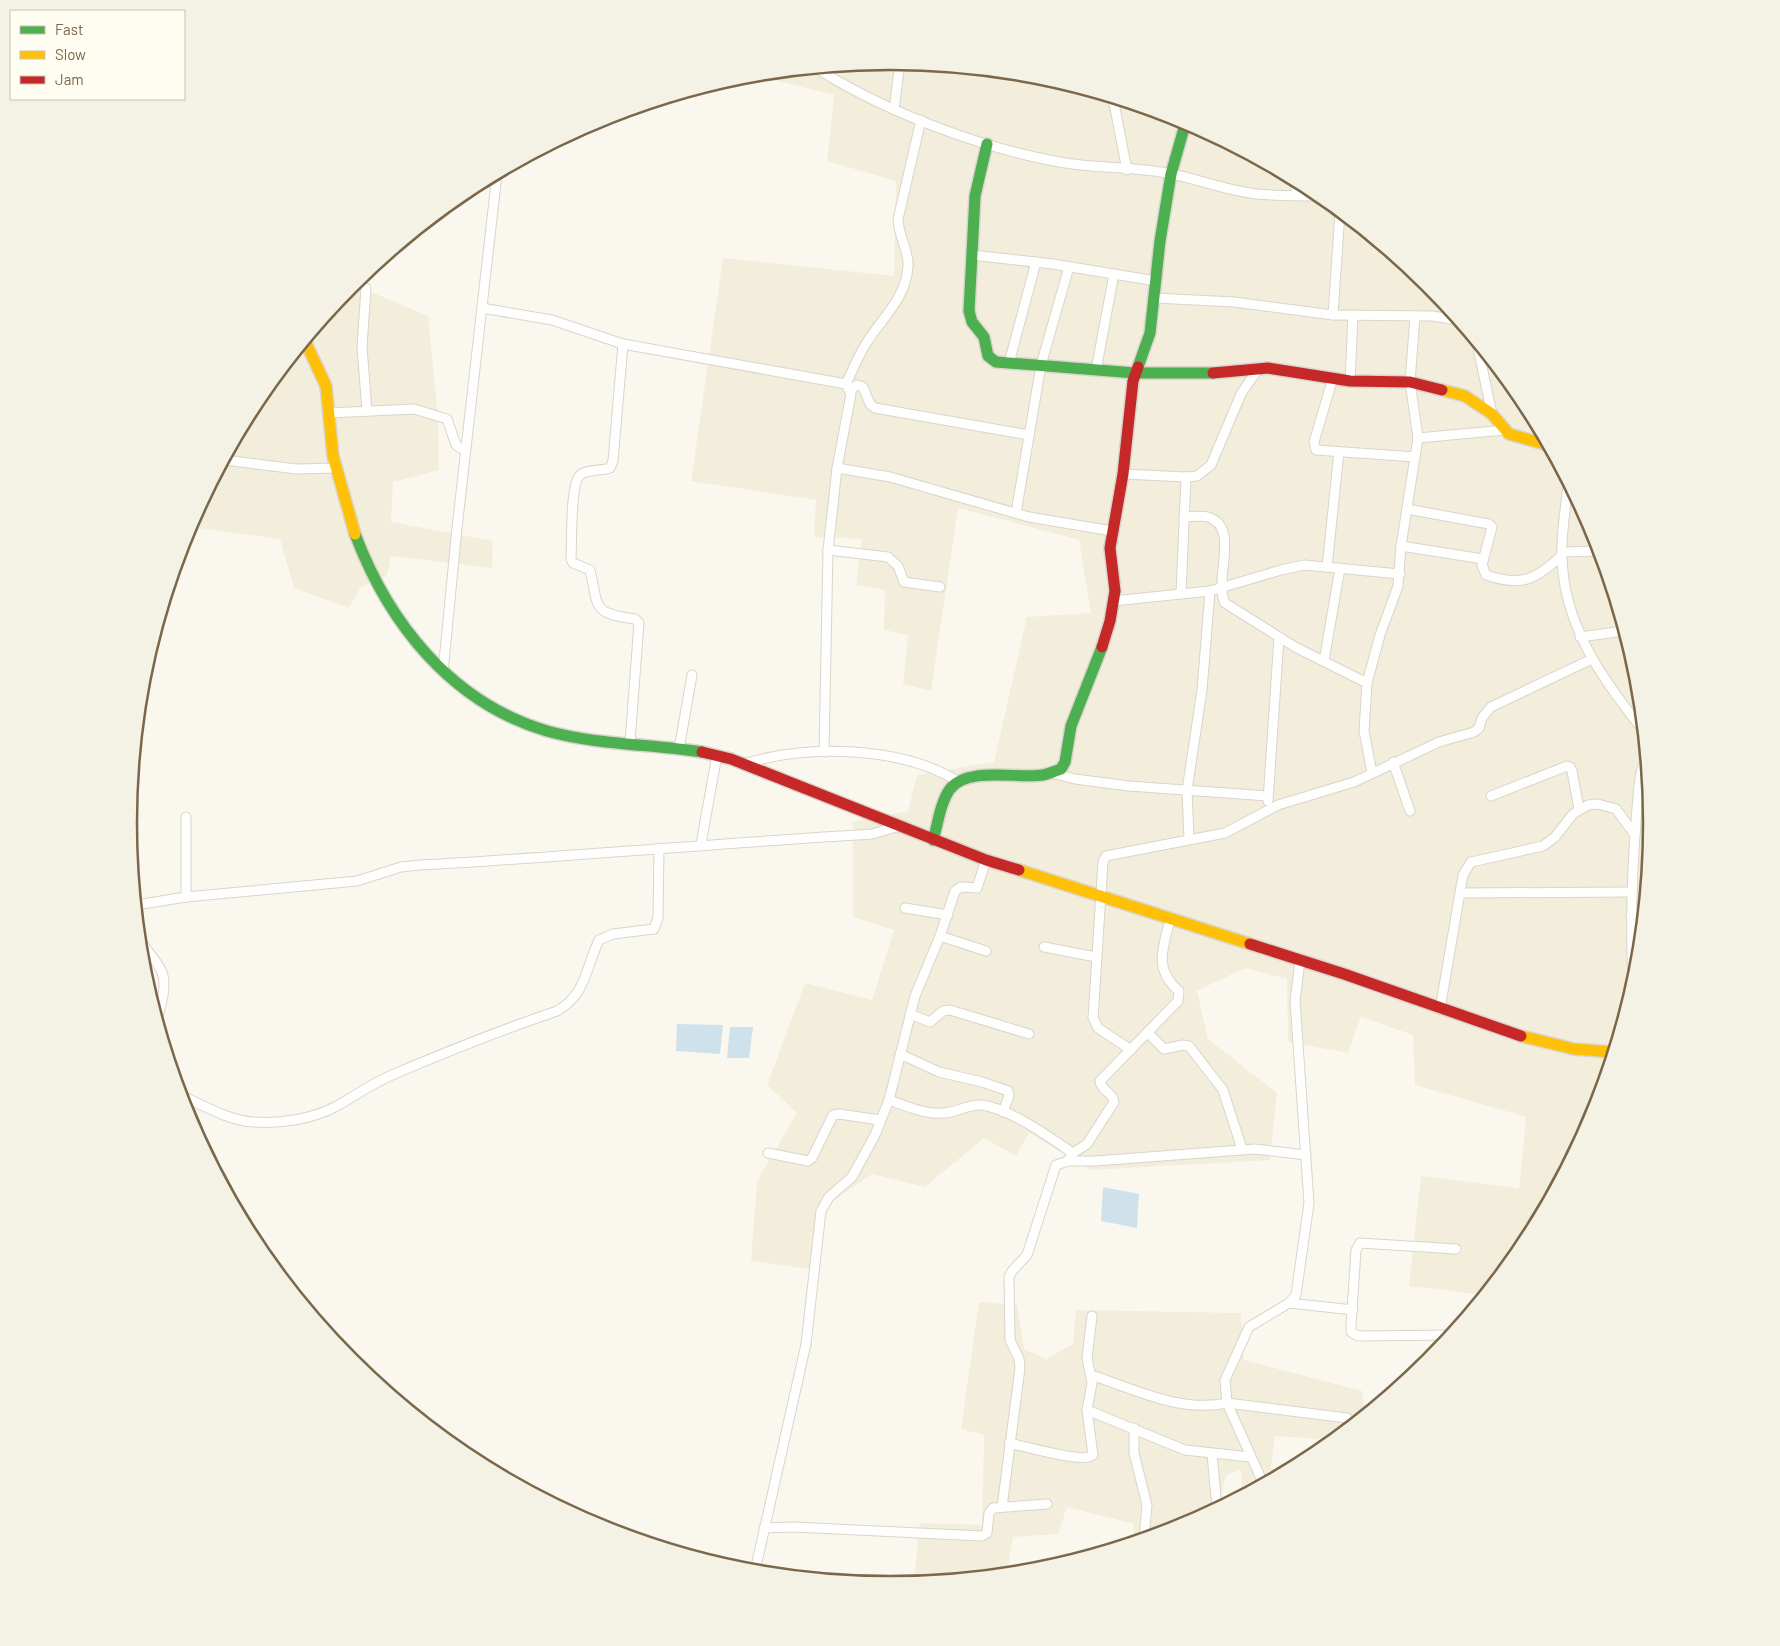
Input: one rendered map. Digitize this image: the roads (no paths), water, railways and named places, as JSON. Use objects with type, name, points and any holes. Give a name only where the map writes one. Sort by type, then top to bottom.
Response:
[{"type":"street","points":[[894,110],[899,70]]},
{"type":"street","points":[[825,73],[868,99],[987,144],[1058,162],[1172,174],[1211,186],[1256,194],[1305,195]]},
{"type":"street","points":[[1114,105],[1128,170]]},
{"type":"street","points":[[824,752],[828,550],[848,387],[867,341],[890,313],[900,295],[907,273],[908,262],[898,231],[898,219],[920,120]]},
{"type":"street","points":[[933,840],[944,801],[951,788],[959,782],[987,774],[1042,775],[1061,769],[1065,762],[1071,726],[1100,654],[1110,621],[1115,591],[1110,548],[1123,474],[1135,373],[1150,333],[1172,174],[1184,130]]},
{"type":"street","points":[[987,144],[975,196],[970,318],[984,338],[988,356],[991,359],[1009,363],[1135,373],[1215,373],[1268,368],[1350,381],[1410,382],[1465,396],[1492,414],[1514,436],[1539,443]]},
{"type":"street","points":[[443,672],[465,452],[496,182]]},
{"type":"street","points":[[1296,189],[1296,195]]},
{"type":"street","points":[[1333,315],[1339,220]]},
{"type":"street","points":[[972,255],[1036,262],[1156,281]]},
{"type":"street","points":[[1009,363],[1036,262]]},
{"type":"street","points":[[1016,513],[1041,365],[1069,267]]},
{"type":"street","points":[[1096,370],[1114,274]]},
{"type":"street","points":[[366,288],[362,347],[367,411]]},
{"type":"street","points":[[1154,298],[1234,302],[1333,315],[1415,316],[1449,319]]},
{"type":"street","points":[[482,308],[552,320],[623,344],[848,387],[860,385],[875,408],[1029,435]]},
{"type":"street","points":[[1350,381],[1353,316]]},
{"type":"street","points":[[1372,773],[1364,730],[1367,683],[1380,635],[1398,586],[1401,546],[1418,438],[1410,382],[1415,316]]},
{"type":"street","points":[[623,344],[613,461],[610,468],[584,473],[577,478],[572,506],[571,559],[573,563],[590,570],[597,605],[605,612],[635,619],[639,623],[630,742]]},
{"type":"street","points":[[308,347],[320,371],[327,392],[332,447],[354,530],[368,568],[397,616],[429,660],[471,694],[518,721],[548,731],[717,755],[986,860],[1102,899],[1344,974],[1532,1040],[1574,1049],[1607,1052]]},
{"type":"street","points":[[1480,356],[1492,414]]},
{"type":"street","points":[[1123,474],[1197,476],[1211,465],[1241,394],[1258,369]]},
{"type":"street","points":[[1333,378],[1314,442],[1316,450],[1415,457]]},
{"type":"street","points":[[329,414],[414,409],[442,416],[450,425],[456,445],[465,452]]},
{"type":"street","points":[[1418,438],[1506,430]]},
{"type":"street","points":[[1327,567],[1339,452]]},
{"type":"street","points":[[230,461],[296,469],[337,468]]},
{"type":"street","points":[[837,468],[890,477],[1016,513],[1067,525],[1112,530]]},
{"type":"street","points":[[1181,594],[1186,477]]},
{"type":"street","points":[[1567,494],[1562,553],[1563,578],[1568,604],[1580,637],[1592,659],[1636,722]]},
{"type":"street","points":[[1407,509],[1489,524],[1492,528],[1484,558],[1483,571],[1486,574],[1520,582],[1537,575],[1562,553],[1592,551]]},
{"type":"street","points":[[1184,517],[1207,517],[1220,526],[1226,546],[1220,588],[1224,603],[1279,637],[1367,683]]},
{"type":"street","points":[[1401,546],[1484,558]]},
{"type":"street","points":[[828,550],[888,557],[898,566],[904,582],[940,587]]},
{"type":"street","points":[[1113,601],[1210,591],[1296,567],[1327,567],[1400,574]]},
{"type":"street","points":[[1324,661],[1340,568]]},
{"type":"street","points":[[1189,839],[1187,790],[1202,690],[1210,591]]},
{"type":"street","points":[[1580,637],[1618,632]]},
{"type":"street","points":[[1269,810],[1268,796],[1279,637]]},
{"type":"street","points":[[1131,1050],[1098,1028],[1092,1009],[1102,899],[1103,862],[1106,856],[1224,833],[1288,801],[1354,782],[1439,742],[1474,732],[1479,728],[1482,718],[1491,707],[1592,659]]},
{"type":"street","points":[[679,749],[692,675]]},
{"type":"street","points":[[744,764],[778,756],[854,751],[927,765],[959,782]]},
{"type":"street","points":[[701,844],[717,755]]},
{"type":"street","points":[[1393,762],[1410,811]]},
{"type":"street","points":[[1491,796],[1567,766],[1572,771],[1579,809]]},
{"type":"street","points":[[1052,773],[1075,779],[1268,796]]},
{"type":"street","points":[[1632,949],[1632,892],[1641,773]]},
{"type":"street","points":[[1440,1009],[1464,875],[1471,862],[1543,846],[1554,837],[1579,809],[1598,804],[1616,810],[1635,835]]},
{"type":"street","points":[[186,816],[186,897]]},
{"type":"street","points":[[142,904],[186,897],[357,881],[401,867],[420,865],[569,857],[701,844],[872,834],[900,826]]},
{"type":"street","points":[[190,1099],[244,1121],[267,1122],[296,1119],[323,1112],[380,1080],[477,1039],[568,1005],[584,984],[599,940],[613,934],[654,929],[658,918],[658,848]]},
{"type":"street","points":[[757,1564],[806,1344],[821,1211],[829,1197],[852,1177],[865,1157],[889,1100],[910,1014],[957,888],[976,888],[986,860]]},
{"type":"street","points":[[1461,893],[1632,892]]},
{"type":"street","points":[[905,908],[948,915]]},
{"type":"street","points":[[1631,915],[1638,914]]},
{"type":"street","points":[[1002,1508],[1020,1368],[1019,1359],[1010,1340],[1009,1277],[1027,1255],[1053,1169],[1087,1144],[1114,1102],[1113,1096],[1101,1086],[1100,1081],[1178,1001],[1180,995],[1161,966],[1161,957],[1170,920]]},
{"type":"street","points":[[940,936],[986,951]]},
{"type":"street","points":[[1044,947],[1096,957]]},
{"type":"street","points":[[148,953],[162,971],[164,980],[160,1006]]},
{"type":"street","points":[[1260,1478],[1227,1403],[1225,1380],[1249,1327],[1289,1303],[1296,1295],[1308,1217],[1306,1154],[1295,1001],[1300,960]]},
{"type":"street","points":[[910,1014],[930,1022],[943,1011],[950,1010],[1028,1034]]},
{"type":"street","points":[[1148,1033],[1164,1049],[1182,1045],[1189,1046],[1219,1083],[1242,1149]]},
{"type":"street","points":[[900,1054],[939,1072],[982,1082],[1008,1091],[1009,1096],[1003,1112]]},
{"type":"street","points":[[889,1100],[932,1113],[946,1113],[974,1105],[982,1105],[1003,1112],[1070,1157],[1095,1161],[1242,1149],[1306,1154]]},
{"type":"street","points":[[768,1153],[808,1161],[812,1158],[833,1115],[839,1114],[880,1120]]},
{"type":"street","points":[[1441,1335],[1358,1336],[1351,1332],[1356,1250],[1360,1243],[1456,1249]]},
{"type":"street","points":[[1289,1303],[1353,1310]]},
{"type":"street","points":[[1009,1443],[1066,1456],[1091,1458],[1094,1451],[1087,1410],[1090,1375],[1087,1358],[1092,1316]]},
{"type":"street","points":[[1090,1375],[1166,1400],[1213,1406],[1227,1403],[1347,1418]]},
{"type":"street","points":[[1087,1410],[1185,1450],[1250,1457]]},
{"type":"street","points":[[1134,1428],[1134,1453],[1146,1500],[1144,1531]]},
{"type":"street","points":[[1212,1454],[1216,1501]]},
{"type":"street","points":[[764,1528],[794,1527],[982,1536],[987,1533],[991,1509],[1047,1504]]}]
